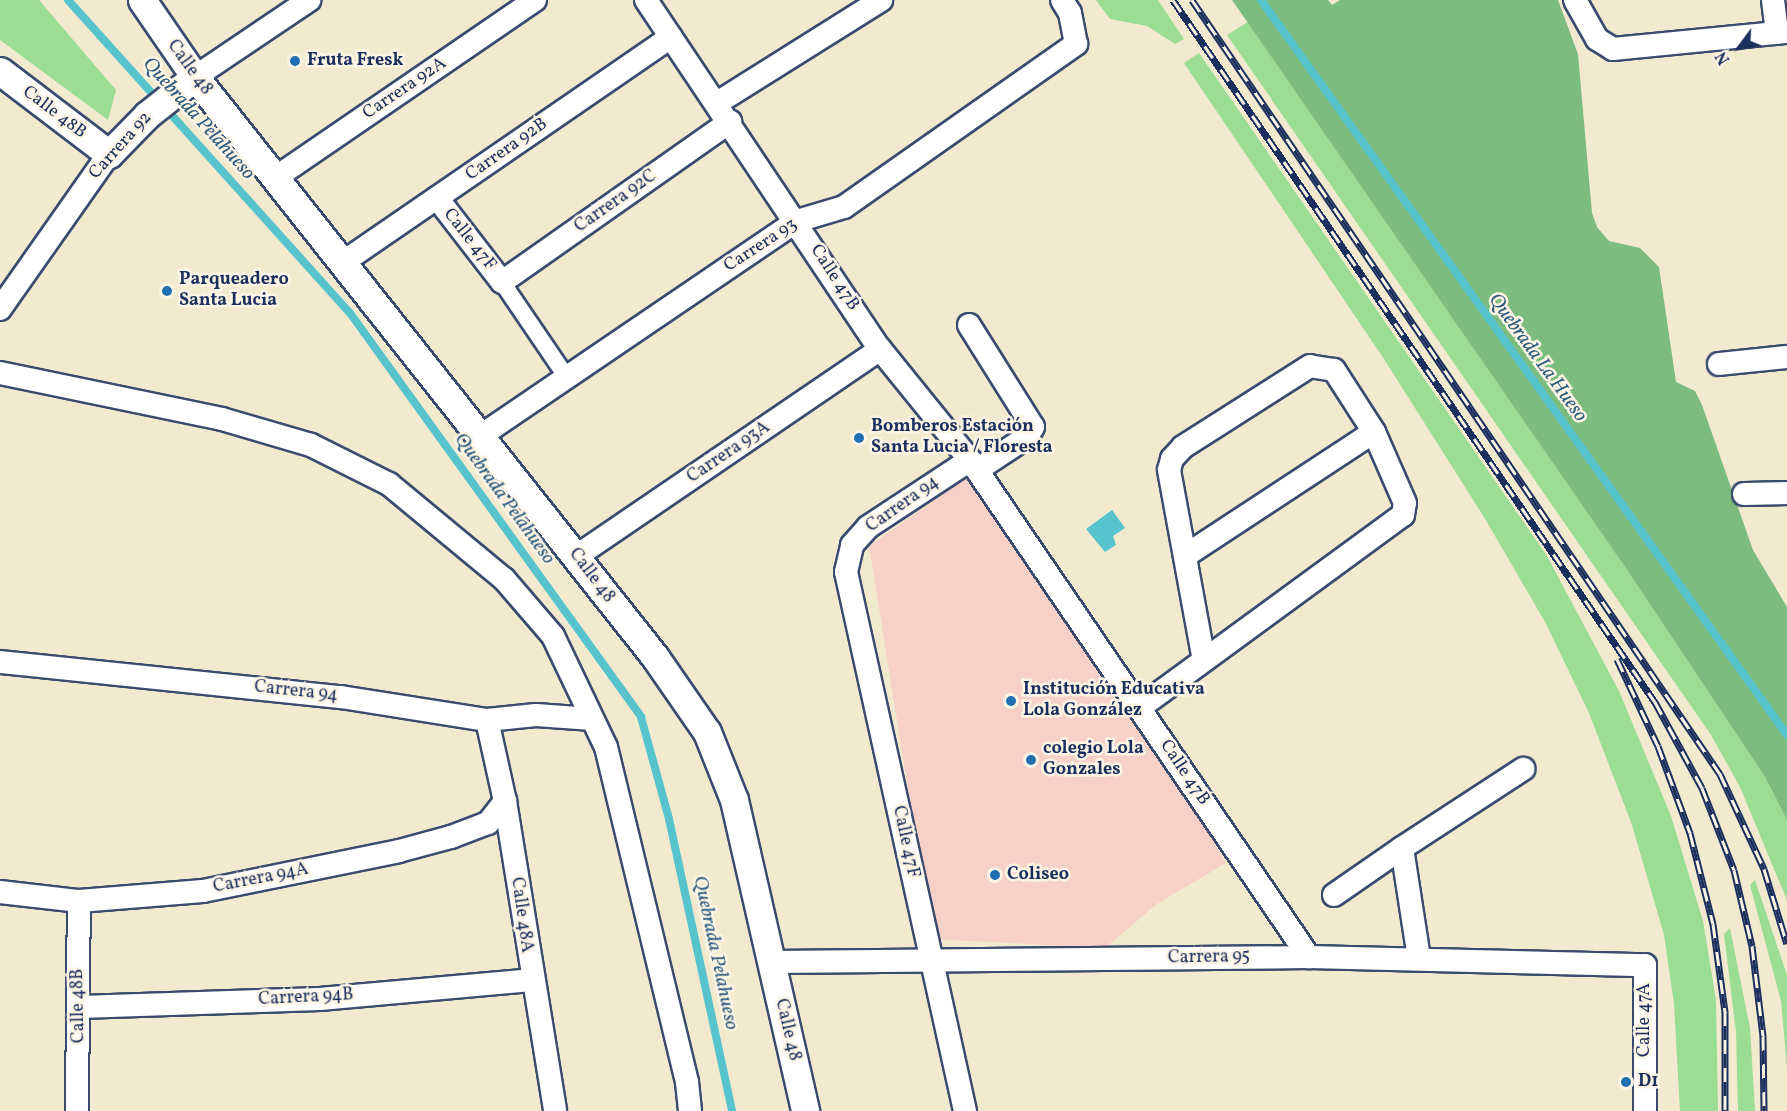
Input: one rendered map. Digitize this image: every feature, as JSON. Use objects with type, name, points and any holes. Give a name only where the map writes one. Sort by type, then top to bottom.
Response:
[{"type":"street","name":"Calle 48","points":[[142,0],[195,77],[656,657],[707,732],[734,800],[805,1111]]},
{"type":"street","name":"Carrera 92A","points":[[275,178],[535,0]]},
{"type":"street","name":"Calle 47B","points":[[645,0],[797,221],[880,349],[974,465],[1309,957]]},
{"type":"street","points":[[717,103],[881,0]]},
{"type":"street","name":"Carrera 93","points":[[479,437],[797,221],[844,207],[1076,44],[1070,13],[1062,0]]},
{"type":"street","points":[[1575,0],[1597,39],[1613,49],[1782,32],[1773,0]]},
{"type":"street","name":"Carrera 92","points":[[0,309],[6,285],[109,154],[147,115],[195,77],[306,1]]},
{"type":"street","name":"Carrera 92B","points":[[342,263],[671,37]]},
{"type":"street","name":"Calle 48B","points":[[0,71],[109,154]]},
{"type":"street","name":"Carrera 92C","points":[[502,282],[730,122]]},
{"type":"street","name":"Calle 47F","points":[[437,198],[502,282]]},
{"type":"street","points":[[502,282],[566,376]]},
{"type":"street","name":"Carrera 94","points":[[846,572],[852,546],[868,527],[1026,437],[1033,427],[969,324]]},
{"type":"street","name":"Carrera 93A","points":[[577,556],[880,349]]},
{"type":"street","points":[[1719,364],[1787,357]]},
{"type":"street","points":[[1139,708],[1402,515],[1405,503],[1374,432],[1334,370],[1310,366],[1183,447],[1172,459],[1169,470],[1204,660]]},
{"type":"street","points":[[0,373],[222,419],[311,444],[388,483],[504,579],[553,636],[606,747],[687,1082],[690,1111]]},
{"type":"street","points":[[1185,556],[1374,432]]},
{"type":"street","points":[[1744,494],[1787,493]]},
{"type":"street","name":"Calle 47F","points":[[846,572],[965,1111]]},
{"type":"street","name":"Carrera 94","points":[[0,662],[341,697],[487,720],[536,715],[592,718]]},
{"type":"street","name":"Calle 48A","points":[[487,720],[505,801],[531,980],[555,1111]]},
{"type":"street","points":[[1334,895],[1523,769]]},
{"type":"street","name":"Carrera 94A","points":[[0,892],[79,901],[203,891],[399,851],[488,823],[505,801]]},
{"type":"street","points":[[1402,848],[1419,958]]},
{"type":"street","name":"Calle 48B","points":[[77,1111],[80,1007],[79,901]]},
{"type":"street","name":"Carrera 95","points":[[772,962],[1309,957],[1646,964]]},
{"type":"street","name":"Calle 47A","points":[[1645,1111],[1646,964]]},
{"type":"street","name":"Carrera 94B","points":[[80,1007],[320,999],[531,980]]},
{"type":"shaded area","name":"Institución Educativa Lola González","points":[[972,474],[1157,744],[1226,863],[1157,904],[1105,948],[932,939],[869,546]]},
{"type":"green space","points":[[0,0],[39,0],[116,90],[108,120],[0,40]]},
{"type":"green space","points":[[1096,0],[1158,0],[1184,39],[1175,44],[1147,26],[1110,19]]},
{"type":"green space","points":[[1232,0],[1328,0],[1332,5],[1340,0],[1558,0],[1578,54],[1592,213],[1597,227],[1609,241],[1640,248],[1659,267],[1676,382],[1695,391],[1702,405],[1753,550],[1787,607],[1787,820],[1765,777],[1625,567]]},
{"type":"green space","points":[[1248,22],[1625,567],[1765,777],[1787,820],[1787,900],[1740,787],[1711,735],[1227,35]]},
{"type":"green space","points":[[1199,53],[1547,556],[1619,691],[1671,816],[1703,921],[1716,1000],[1718,1111],[1680,1111],[1674,1004],[1664,935],[1632,825],[1589,713],[1545,622],[1484,517],[1382,356],[1184,63]]},
{"type":"green space","points":[[1755,880],[1787,975],[1787,1068],[1781,1001],[1750,885]]},
{"type":"green space","points":[[1730,928],[1750,1028],[1755,1111],[1738,1111],[1736,1032],[1724,934]]},
{"type":"water","points":[[1112,510],[1125,528],[1113,536],[1116,545],[1105,552],[1086,529]]},
{"type":"waterway","name":"Quebrada Pelahueso","points":[[68,0],[350,313],[641,717],[669,819],[732,1111]]},
{"type":"waterway","name":"Quebrada La Hueso","points":[[1261,0],[1787,735]]},
{"type":"railway","points":[[1173,0],[1655,702],[1702,788],[1734,870],[1752,946],[1763,1036],[1764,1111]]},
{"type":"railway","points":[[1192,0],[1720,774],[1764,869],[1787,944]]},
{"type":"railway","points":[[1617,659],[1658,746],[1690,833],[1713,924],[1725,1012],[1725,1111]]},
{"type":"place","name":"Fruta Fresk","points":[[295,61]]},
{"type":"place","name":"Parqueadero Santa Lucia","points":[[167,291]]},
{"type":"place","name":"Bomberos Estación Santa Lucia / Floresta","points":[[859,438]]},
{"type":"place","name":"Institución Educativa Lola González","points":[[1011,701]]},
{"type":"place","name":"colegio Lola Gonzales","points":[[1031,760]]},
{"type":"place","name":"Coliseo","points":[[995,875]]},
{"type":"place","name":"D1","points":[[1626,1082]]}]
